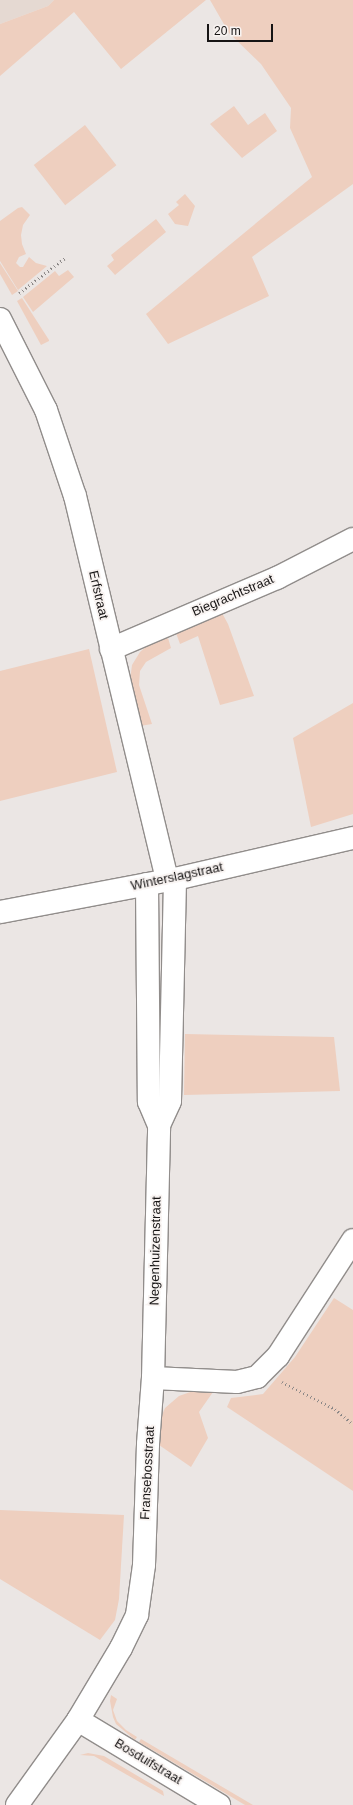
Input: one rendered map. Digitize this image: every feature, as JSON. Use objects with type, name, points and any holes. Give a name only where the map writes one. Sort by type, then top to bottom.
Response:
[{"type":"street","name":"Erfstraat","points":[[0,319],[46,410],[75,496],[111,648],[163,881]]},
{"type":"street","name":"Biegrachtstraat","points":[[111,648],[277,578],[353,539]]},
{"type":"street","name":"Winterslagstraat","points":[[0,912],[163,881],[353,838]]},
{"type":"street","name":"Negenhuizenstraat","points":[[153,1378],[159,1125],[149,1102],[163,881]]},
{"type":"street","points":[[153,1378],[237,1382],[257,1377],[278,1356],[353,1240]]},
{"type":"street","name":"Fransebosstraat","points":[[17,1805],[78,1720],[121,1648],[138,1615],[144,1565],[148,1444],[153,1378]]},
{"type":"street","name":"Bosduifstraat","points":[[78,1720],[219,1805]]},
{"type":"path","points":[[19,293],[65,258]]},
{"type":"path","points":[[278,1380],[335,1409],[353,1424]]},
{"type":"shaded area","points":[[0,0],[54,0],[48,6],[0,24]]},
{"type":"shaded area","points":[[54,0],[206,0],[121,69],[74,12],[0,76],[0,24],[48,6]]},
{"type":"shaded area","points":[[210,0],[353,0],[353,184],[252,257],[269,296],[168,344],[146,314],[312,177],[290,128],[291,108],[261,64],[229,33]]},
{"type":"shaded area","points":[[234,106],[248,125],[265,113],[277,131],[242,158],[210,124]]},
{"type":"shaded area","points":[[85,125],[116,165],[65,205],[34,165]]},
{"type":"shaded area","points":[[185,194],[195,206],[188,226],[175,224],[168,214],[179,205],[176,202]]},
{"type":"shaded area","points":[[22,207],[30,215],[23,225],[21,235],[22,244],[26,254],[19,257],[16,263],[20,267],[23,267],[29,257],[36,263],[47,266],[18,290],[0,261],[0,221],[18,208]]},
{"type":"shaded area","points":[[156,219],[166,232],[115,275],[107,266],[114,260],[111,255]]},
{"type":"shaded area","points":[[0,263],[18,291],[12,295],[0,274]]},
{"type":"shaded area","points":[[68,270],[74,277],[33,312],[23,297],[55,271],[59,276]]},
{"type":"shaded area","points":[[22,298],[49,341],[41,345],[17,301]]},
{"type":"shaded area","points":[[222,613],[228,624],[254,696],[220,705],[198,636],[180,644],[176,633]]},
{"type":"shaded area","points":[[168,638],[171,648],[146,662],[140,671],[139,685],[152,724],[140,726],[130,680],[132,665],[140,652],[148,645]]},
{"type":"shaded area","points":[[89,649],[117,772],[0,801],[0,671]]},
{"type":"shaded area","points":[[353,703],[353,814],[311,827],[293,738]]},
{"type":"shaded area","points":[[185,1034],[334,1037],[340,1091],[184,1095]]},
{"type":"shaded area","points":[[334,1298],[353,1310],[353,1491],[227,1407],[231,1398],[263,1394],[295,1357]]},
{"type":"shaded area","points":[[196,1390],[213,1392],[199,1412],[208,1438],[191,1467],[159,1445],[159,1422],[165,1408],[179,1396]]},
{"type":"shaded area","points":[[0,1510],[124,1515],[119,1599],[115,1620],[100,1640],[0,1579]]},
{"type":"shaded area","points":[[111,1695],[117,1699],[113,1710],[117,1721],[126,1730],[137,1737],[135,1740],[116,1724],[110,1701]]},
{"type":"shaded area","points":[[141,1739],[253,1805],[245,1805],[139,1742]]},
{"type":"shaded area","points":[[88,1753],[104,1756],[163,1791],[164,1796],[94,1756],[80,1755]]}]
